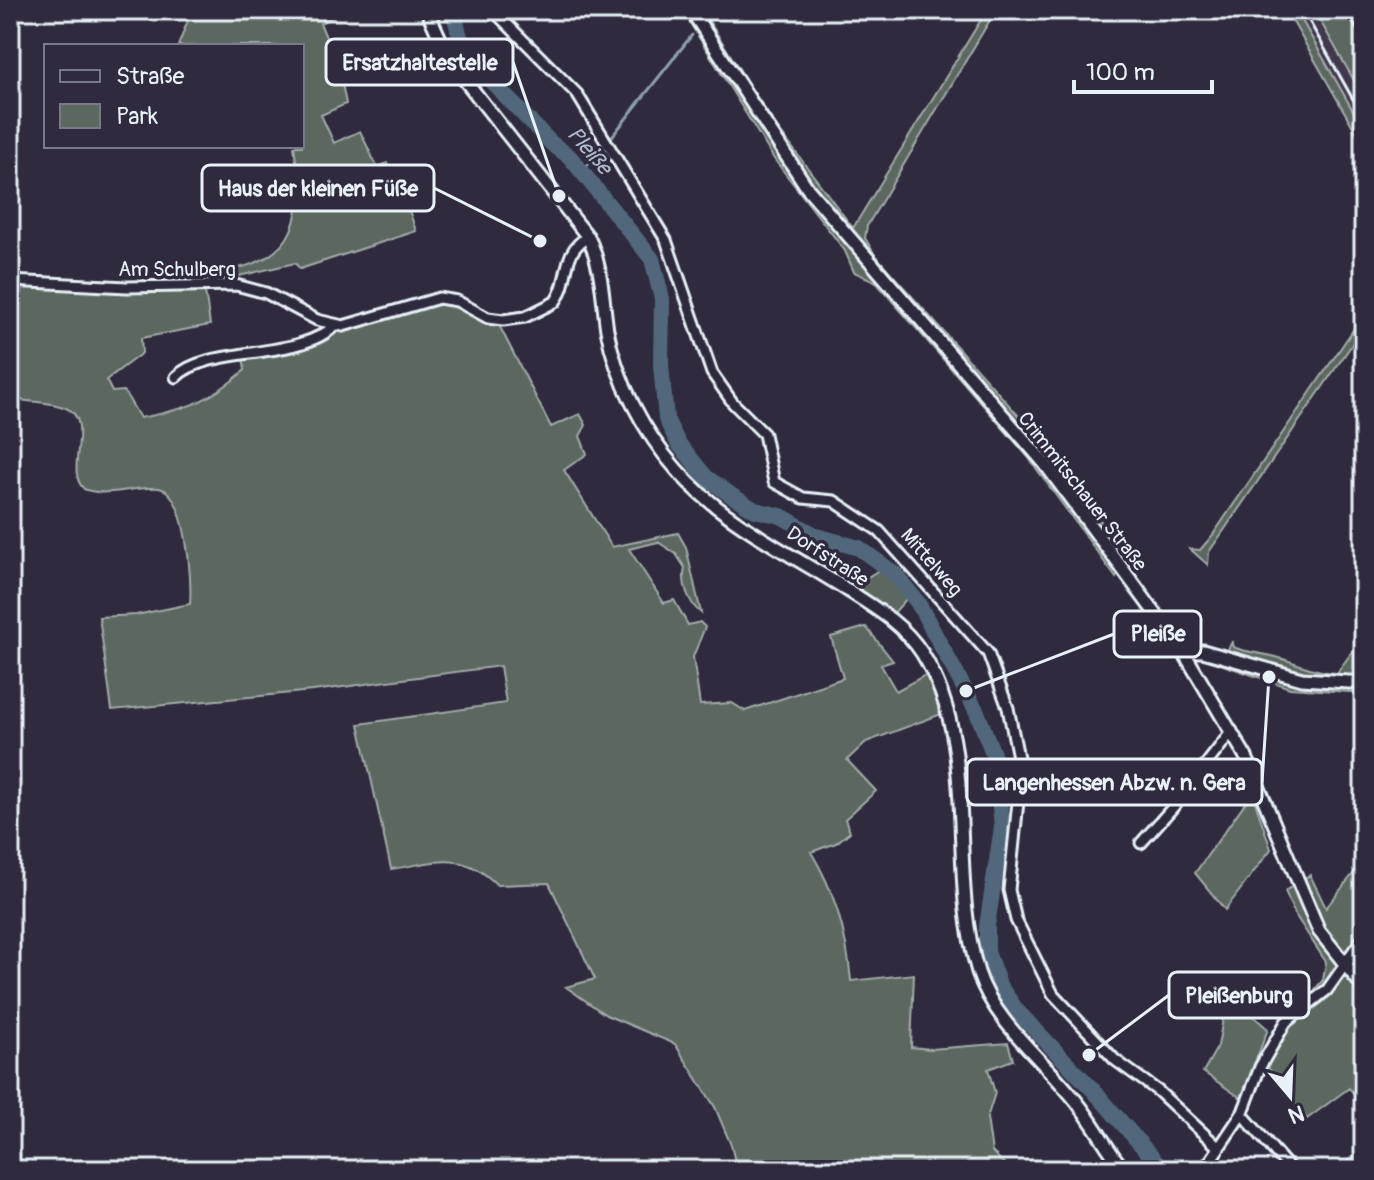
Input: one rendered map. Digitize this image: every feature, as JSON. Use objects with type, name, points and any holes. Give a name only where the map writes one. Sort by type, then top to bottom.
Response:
[{"type":"main road","points":[[1354,10],[1364,26]]},
{"type":"street","name":"Dorfstraße","points":[[427,10],[450,61],[588,237],[599,260],[608,334],[616,360],[641,418],[670,462],[714,504],[892,619],[922,653],[948,711],[957,761],[974,954],[985,990],[1007,1024],[1078,1103],[1124,1170]]},
{"type":"street","name":"Mittelweg","points":[[493,10],[577,94],[666,240],[712,373],[733,403],[764,434],[774,482],[803,498],[834,501],[879,531],[988,653],[1008,708],[1021,772],[1009,890],[1010,903],[1032,954],[1053,994],[1087,1033],[1219,1148]]},
{"type":"street","name":"Crimmitschauer Straße","points":[[691,10],[808,189],[1045,464],[1183,651],[1232,731],[1258,782],[1309,912],[1344,966],[1364,988]]},
{"type":"street","points":[[176,377],[190,367],[285,347],[326,333],[335,325],[350,325],[439,298],[457,301],[497,320],[525,317],[559,299],[570,253],[578,242],[588,237]]},
{"type":"street","name":"Am Schulberg","points":[[10,281],[127,287],[236,285],[266,293],[317,320],[335,325]]},
{"type":"street","points":[[1183,651],[1203,651],[1302,679],[1364,683]]},
{"type":"street","points":[[1141,843],[1232,731]]},
{"type":"street","points":[[1218,1170],[1207,1165],[1242,1114],[1260,1067],[1286,1022],[1327,990],[1364,938]]},
{"type":"street","points":[[1242,1114],[1291,1170]]},
{"type":"shaded area","points":[[1296,10],[1314,10],[1364,98],[1364,130]]},
{"type":"green space","points":[[192,10],[347,10],[320,23],[339,68],[346,104],[321,115],[334,143],[360,131],[377,167],[387,163],[397,191],[402,189],[416,231],[300,269],[295,263],[204,284],[203,274],[257,262],[274,252],[287,238],[298,201],[294,148],[304,148],[304,44],[179,44]]},
{"type":"green space","points":[[682,10],[702,10],[770,118],[853,228],[987,10],[996,10],[867,226],[865,238],[875,255],[1042,442],[1123,551],[1132,550],[1116,578],[1028,457],[875,281],[854,272],[845,251],[774,159]]},
{"type":"green space","points":[[1286,10],[1296,10],[1364,130],[1364,146]]},
{"type":"green space","points":[[1314,10],[1364,10],[1364,98]]},
{"type":"green space","points":[[10,286],[119,292],[205,291],[210,325],[141,338],[142,353],[106,380],[112,392],[124,391],[140,418],[184,407],[220,390],[245,370],[243,357],[286,348],[439,299],[497,321],[551,427],[580,414],[586,425],[580,436],[587,454],[564,470],[612,547],[678,533],[686,547],[701,613],[687,593],[685,568],[676,554],[658,542],[629,549],[664,603],[674,600],[688,625],[700,622],[705,627],[693,657],[700,705],[732,703],[745,711],[843,678],[831,637],[866,627],[893,661],[881,665],[896,691],[931,672],[947,712],[866,742],[847,760],[876,791],[845,819],[850,832],[836,843],[811,852],[827,882],[838,914],[851,981],[914,974],[911,1047],[931,1049],[1008,1043],[1013,1060],[988,1069],[995,1093],[987,1118],[992,1152],[1011,1170],[737,1170],[731,1145],[715,1107],[675,1044],[606,1015],[566,987],[595,979],[549,883],[497,885],[472,866],[447,861],[391,869],[359,724],[506,703],[500,666],[313,691],[112,710],[99,617],[136,615],[190,604],[190,577],[182,520],[168,493],[159,488],[111,492],[84,489],[78,481],[79,423],[75,414],[53,404],[10,399]]},
{"type":"green space","points":[[1364,314],[1364,327],[1209,552],[1208,565],[1190,549],[1200,550],[1212,536]]},
{"type":"green space","points":[[879,570],[890,576],[908,597],[893,614],[852,587]]},
{"type":"green space","points":[[1364,635],[1364,693],[1290,688],[1220,664],[1232,642],[1233,647],[1239,649],[1337,673]]},
{"type":"green space","points":[[1252,793],[1271,849],[1225,910],[1195,873]]},
{"type":"green space","points":[[1364,860],[1364,949],[1356,962],[1364,969],[1364,1105],[1349,1088],[1307,1119],[1274,1079],[1267,1064],[1295,1020],[1323,1002],[1315,989],[1323,980],[1326,962],[1294,913],[1285,891],[1310,875],[1326,908]]},
{"type":"green space","points":[[1229,986],[1244,1008],[1268,1029],[1241,1098],[1203,1072],[1218,1046]]},
{"type":"green space","points":[[1364,1149],[1364,1170],[1334,1170]]},
{"type":"waterway","name":"Pleiße","points":[[453,10],[464,53],[551,143],[570,157],[652,259],[662,299],[661,365],[666,419],[678,443],[706,477],[731,495],[755,510],[781,516],[817,536],[859,548],[895,574],[918,603],[977,712],[995,759],[1002,827],[987,926],[987,952],[999,985],[1017,1011],[1095,1092],[1163,1170]]},
{"type":"waterway","points":[[610,139],[692,35]]},
{"type":"waterway","points":[[582,172],[603,146]]},
{"type":"railway","points":[[1303,10],[1364,119]]},
{"type":"place","name":"Ersatzhaltestelle","points":[[559,196]]},
{"type":"place","name":"Haus der kleinen Füße","points":[[540,241]]},
{"type":"place","name":"Langenhessen Abzw. n. Gera","points":[[1269,677]]},
{"type":"place","name":"Pleiße","points":[[966,691]]},
{"type":"place","name":"Pleißenburg","points":[[1089,1055]]}]
